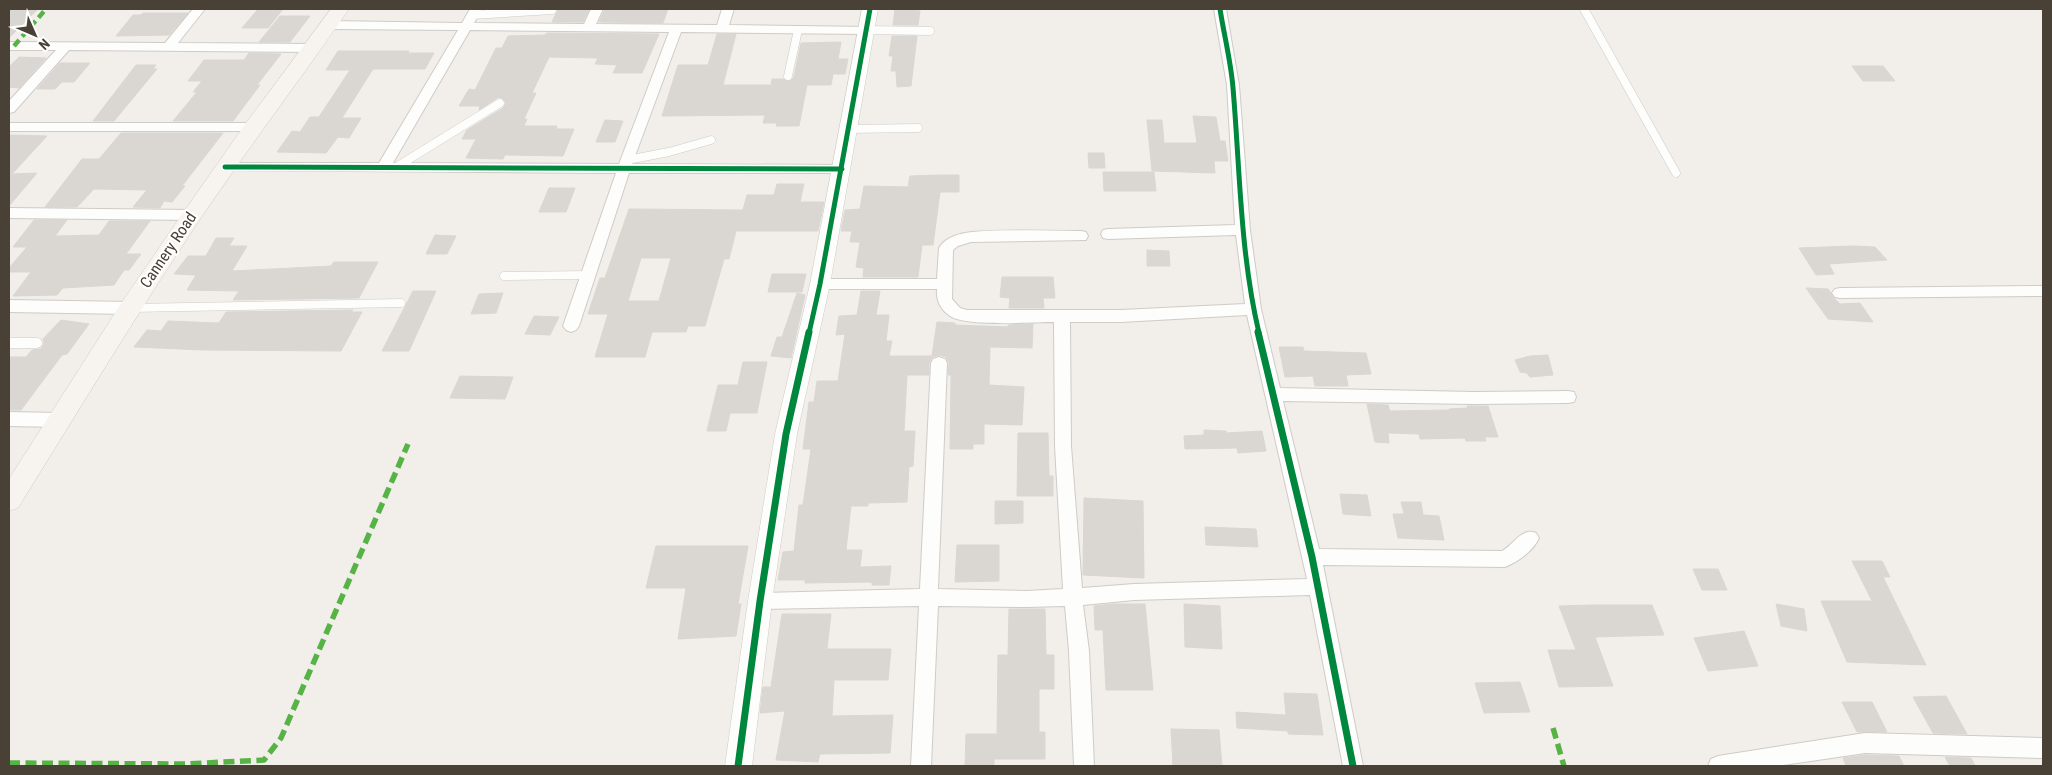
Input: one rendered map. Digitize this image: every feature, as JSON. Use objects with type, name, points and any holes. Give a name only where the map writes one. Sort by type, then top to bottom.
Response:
[{"type":"main road","name":"Cannery Road","points":[[9,500],[130,308],[192,215],[310,48],[335,17]]},
{"type":"street","points":[[169,47],[199,9]]},
{"type":"street","points":[[589,27],[597,9]]},
{"type":"street","points":[[722,29],[728,9]]},
{"type":"street","points":[[738,766],[760,601],[786,434],[820,284],[870,9]]},
{"type":"street","points":[[1220,9],[1233,85],[1243,230],[1253,309],[1312,557],[1352,766]]},
{"type":"street","points":[[391,166],[474,12]]},
{"type":"street","points":[[335,17],[465,27],[866,30]]},
{"type":"street","points":[[571,326],[626,164],[676,29]]},
{"type":"street","points":[[9,46],[310,48]]},
{"type":"street","points":[[9,109],[65,47]]},
{"type":"street","points":[[9,127],[253,127]]},
{"type":"street","points":[[226,167],[626,164],[842,168]]},
{"type":"street","points":[[9,213],[192,215]]},
{"type":"street","points":[[1108,234],[1243,230]]},
{"type":"street","points":[[1081,236],[962,238],[953,242],[946,248],[944,300],[949,307],[966,316],[1121,316],[1253,309]]},
{"type":"street","points":[[820,284],[944,284]]},
{"type":"street","points":[[1840,293],[2043,291]]},
{"type":"street","points":[[9,306],[130,308]]},
{"type":"street","points":[[1062,316],[1063,446],[1078,651],[1084,766]]},
{"type":"street","points":[[921,766],[940,363]]},
{"type":"street","points":[[1274,394],[1474,398],[1568,397]]},
{"type":"street","points":[[9,419],[59,420]]},
{"type":"street","points":[[1312,557],[1505,559],[1514,554],[1530,538]]},
{"type":"street","points":[[760,601],[928,597],[1026,599],[1143,592],[1318,587]]},
{"type":"street","points":[[1718,766],[1864,743],[2043,748]]},
{"type":"lane","points":[[1584,9],[1676,173]]},
{"type":"lane","points":[[474,12],[552,10]]},
{"type":"lane","points":[[788,76],[798,30]]},
{"type":"lane","points":[[866,30],[930,31]]},
{"type":"lane","points":[[391,166],[500,103]]},
{"type":"lane","points":[[849,129],[918,128]]},
{"type":"lane","points":[[626,164],[711,140]]},
{"type":"lane","points":[[504,276],[588,275]]},
{"type":"lane","points":[[130,308],[401,303]]},
{"type":"lane","points":[[9,342],[37,343]]},
{"type":"building","points":[[9,9],[38,9],[9,38]]},
{"type":"building","points":[[258,9],[283,9],[268,28],[242,28]]},
{"type":"building","points":[[558,9],[589,9],[583,22],[552,22]]},
{"type":"building","points":[[605,9],[668,9],[663,23],[599,22]]},
{"type":"building","points":[[895,9],[920,11],[918,25],[893,25]]},
{"type":"building","points":[[143,13],[188,13],[169,35],[116,36],[133,15],[141,15]]},
{"type":"building","points":[[280,16],[310,16],[290,42],[259,42]]},
{"type":"building","points":[[547,33],[659,34],[642,73],[613,73],[617,65],[595,64],[598,58],[549,57],[532,93],[536,93],[524,119],[527,119],[524,126],[557,126],[556,129],[574,129],[563,156],[505,155],[503,159],[466,158],[476,139],[462,139],[467,130],[503,108],[506,103],[499,97],[479,110],[480,106],[459,106],[469,89],[475,90],[496,48],[502,48],[508,36],[545,35]]},
{"type":"building","points":[[717,34],[736,34],[723,85],[771,85],[772,79],[790,81],[794,77],[801,43],[841,42],[838,59],[848,59],[845,74],[833,74],[831,85],[807,85],[799,126],[776,126],[777,123],[763,123],[765,115],[662,116],[678,65],[708,65]]},
{"type":"building","points":[[892,36],[917,36],[911,86],[897,87],[896,71],[891,71],[893,56],[889,56]]},
{"type":"building","points":[[338,51],[434,53],[425,69],[373,69],[342,118],[361,118],[349,138],[338,137],[326,153],[277,152],[292,131],[300,132],[310,117],[319,117],[350,70],[326,70]]},
{"type":"building","points":[[249,53],[281,54],[233,121],[173,121],[197,92],[193,92],[202,81],[188,81],[204,60],[244,60]]},
{"type":"building","points":[[19,57],[46,58],[19,88],[9,87],[9,67]]},
{"type":"building","points":[[60,63],[90,63],[74,82],[62,82],[55,89],[37,89]]},
{"type":"building","points":[[136,65],[156,65],[153,69],[157,69],[114,121],[93,121]]},
{"type":"building","points":[[1852,66],[1883,66],[1895,81],[1863,81]]},
{"type":"building","points":[[1193,116],[1216,117],[1220,141],[1225,141],[1228,161],[1214,161],[1215,173],[1152,171],[1147,120],[1162,120],[1164,143],[1197,143]]},
{"type":"building","points":[[605,120],[623,121],[615,142],[596,142]]},
{"type":"building","points":[[121,133],[223,133],[172,202],[164,201],[160,208],[133,207],[147,190],[94,189],[77,207],[45,207],[82,159],[99,159]]},
{"type":"building","points":[[9,135],[47,136],[12,174],[37,173],[9,206]]},
{"type":"building","points":[[1088,153],[1104,153],[1105,168],[1089,168]]},
{"type":"building","points":[[1103,172],[1154,172],[1156,191],[1104,191]]},
{"type":"building","points":[[959,175],[959,192],[940,192],[933,245],[922,245],[918,277],[863,277],[864,268],[856,267],[860,242],[850,242],[852,231],[841,231],[845,210],[860,209],[864,186],[908,187],[910,176]]},
{"type":"building","points":[[777,184],[804,184],[800,202],[824,202],[818,231],[736,231],[729,259],[724,259],[705,326],[688,326],[686,332],[652,332],[645,357],[595,357],[608,314],[588,314],[600,278],[605,278],[629,209],[743,210],[747,195],[774,195]],"holes":[[[641,258],[671,258],[659,301],[628,301]]]},
{"type":"building","points":[[549,188],[575,188],[566,212],[539,212]]},
{"type":"building","points":[[34,220],[67,220],[55,236],[99,235],[109,221],[150,221],[126,254],[141,254],[129,270],[124,270],[114,285],[63,288],[57,295],[13,296],[31,272],[9,272],[9,268],[27,247],[13,247]]},
{"type":"building","points":[[435,235],[456,236],[447,254],[426,254]]},
{"type":"building","points":[[216,238],[234,238],[229,246],[247,246],[232,271],[331,266],[334,262],[378,262],[359,298],[233,300],[239,291],[187,290],[196,275],[174,274],[188,256],[206,256]]},
{"type":"building","points":[[1875,247],[1887,260],[1829,264],[1834,274],[1816,275],[1799,248]]},
{"type":"building","points":[[1147,250],[1169,251],[1170,266],[1147,266]]},
{"type":"building","points":[[772,274],[806,274],[802,292],[768,292]]},
{"type":"building","points":[[1002,277],[1053,277],[1055,298],[1043,298],[1044,308],[1009,308],[1010,298],[1000,297]]},
{"type":"building","points":[[1806,288],[1828,289],[1840,304],[1860,303],[1873,322],[1828,319]]},
{"type":"building","points":[[413,291],[436,291],[409,351],[382,351]]},
{"type":"building","points":[[861,291],[880,291],[876,315],[889,315],[886,341],[892,341],[889,356],[932,356],[937,322],[955,323],[955,325],[1008,327],[1008,325],[1033,324],[1032,348],[990,347],[989,385],[1024,387],[1022,425],[984,424],[984,444],[973,444],[973,449],[950,449],[951,375],[948,375],[949,363],[946,357],[940,355],[932,357],[929,363],[929,375],[907,375],[904,431],[915,431],[913,466],[909,467],[907,502],[868,503],[868,506],[851,506],[846,550],[862,550],[860,567],[891,566],[889,585],[872,585],[872,582],[805,583],[805,580],[778,580],[783,552],[794,551],[799,505],[803,505],[811,449],[803,449],[809,402],[814,402],[817,381],[838,381],[845,334],[836,335],[839,316],[857,315]]},
{"type":"building","points":[[503,293],[496,313],[471,314],[479,294]]},
{"type":"building","points":[[797,293],[805,295],[791,358],[771,356],[777,337],[782,337]]},
{"type":"building","points":[[353,310],[351,312],[362,312],[341,351],[204,350],[134,347],[147,330],[161,331],[168,321],[219,323],[226,312]]},
{"type":"building","points":[[534,316],[559,317],[550,335],[525,334]]},
{"type":"building","points":[[61,320],[89,324],[67,354],[62,355],[21,410],[9,410],[9,357],[26,357],[32,350],[41,349],[44,343],[43,339]]},
{"type":"building","points":[[1279,347],[1303,347],[1304,351],[1366,353],[1371,374],[1346,375],[1348,386],[1315,386],[1313,376],[1285,377]]},
{"type":"building","points":[[1548,355],[1553,375],[1530,377],[1527,373],[1520,372],[1515,360],[1530,356]]},
{"type":"building","points":[[743,362],[767,362],[757,413],[730,413],[726,431],[707,431],[718,385],[738,385]]},
{"type":"building","points":[[460,376],[513,377],[505,399],[450,398]]},
{"type":"building","points":[[1367,404],[1388,405],[1390,411],[1449,410],[1468,408],[1467,406],[1488,406],[1498,437],[1485,437],[1486,441],[1466,441],[1465,438],[1420,439],[1419,434],[1388,433],[1389,443],[1375,442]]},
{"type":"building","points":[[1204,430],[1226,431],[1226,433],[1262,431],[1266,451],[1238,453],[1237,448],[1185,449],[1184,436],[1204,435]]},
{"type":"building","points":[[1018,433],[1048,433],[1049,476],[1053,476],[1053,496],[1017,496]]},
{"type":"building","points":[[1340,494],[1367,495],[1371,516],[1343,514]]},
{"type":"building","points":[[1084,498],[1143,501],[1144,578],[1083,575]]},
{"type":"building","points":[[995,501],[1023,501],[1023,523],[995,524]]},
{"type":"building","points":[[1401,502],[1421,502],[1423,515],[1439,516],[1444,540],[1398,538],[1393,514],[1404,514]]},
{"type":"building","points":[[1205,527],[1256,529],[1258,547],[1206,545]]},
{"type":"building","points":[[957,545],[999,545],[999,581],[955,582]]},
{"type":"building","points":[[656,546],[748,546],[738,604],[741,604],[736,636],[678,639],[686,588],[646,588]]},
{"type":"building","points":[[1852,561],[1882,561],[1890,577],[1883,577],[1926,665],[1847,662],[1821,601],[1872,601]]},
{"type":"building","points":[[1693,569],[1718,569],[1727,590],[1702,590]]},
{"type":"building","points":[[1145,604],[1153,690],[1106,690],[1103,630],[1095,630],[1094,606]]},
{"type":"building","points":[[1184,604],[1220,606],[1222,649],[1185,647]]},
{"type":"building","points":[[1776,604],[1804,609],[1807,631],[1781,626]]},
{"type":"building","points":[[1652,605],[1664,635],[1595,637],[1613,686],[1559,687],[1548,650],[1576,650],[1559,606]]},
{"type":"building","points":[[1009,609],[1045,609],[1046,655],[1054,655],[1054,689],[1039,689],[1039,732],[1045,732],[1045,759],[994,759],[994,766],[965,766],[966,734],[997,734],[998,655],[1008,655]]},
{"type":"building","points":[[782,614],[831,614],[827,649],[891,649],[888,680],[834,680],[832,716],[893,715],[890,753],[820,754],[818,762],[776,760],[785,711],[760,713],[763,687],[771,687]]},
{"type":"building","points":[[1744,631],[1758,666],[1708,671],[1694,638]]},
{"type":"building","points":[[1520,682],[1530,712],[1484,713],[1475,683]]},
{"type":"building","points":[[1284,693],[1317,694],[1323,735],[1288,734],[1288,731],[1237,728],[1236,712],[1286,715]]},
{"type":"building","points":[[1946,696],[1967,734],[1933,733],[1913,697]]},
{"type":"building","points":[[1842,702],[1872,702],[1887,732],[1857,732]]},
{"type":"building","points":[[1171,729],[1219,730],[1222,766],[1173,766]]},
{"type":"building","points":[[1865,755],[1899,756],[1904,766],[1846,766],[1843,758]]},
{"type":"building","points":[[1945,757],[1971,758],[1975,766],[1950,766]]},
{"type":"marked path","points":[[14,46],[46,9]]},
{"type":"marked path","points":[[9,763],[186,764],[264,760],[281,738],[408,444]]},
{"type":"marked path","points":[[1553,728],[1564,766]]},
{"type":"cycle path","points":[[738,766],[760,601],[786,434],[820,284],[870,9]]},
{"type":"cycle path","points":[[1220,9],[1233,85],[1243,230],[1253,309],[1312,557],[1353,766]]},
{"type":"cycle path","points":[[225,167],[842,169]]}]
